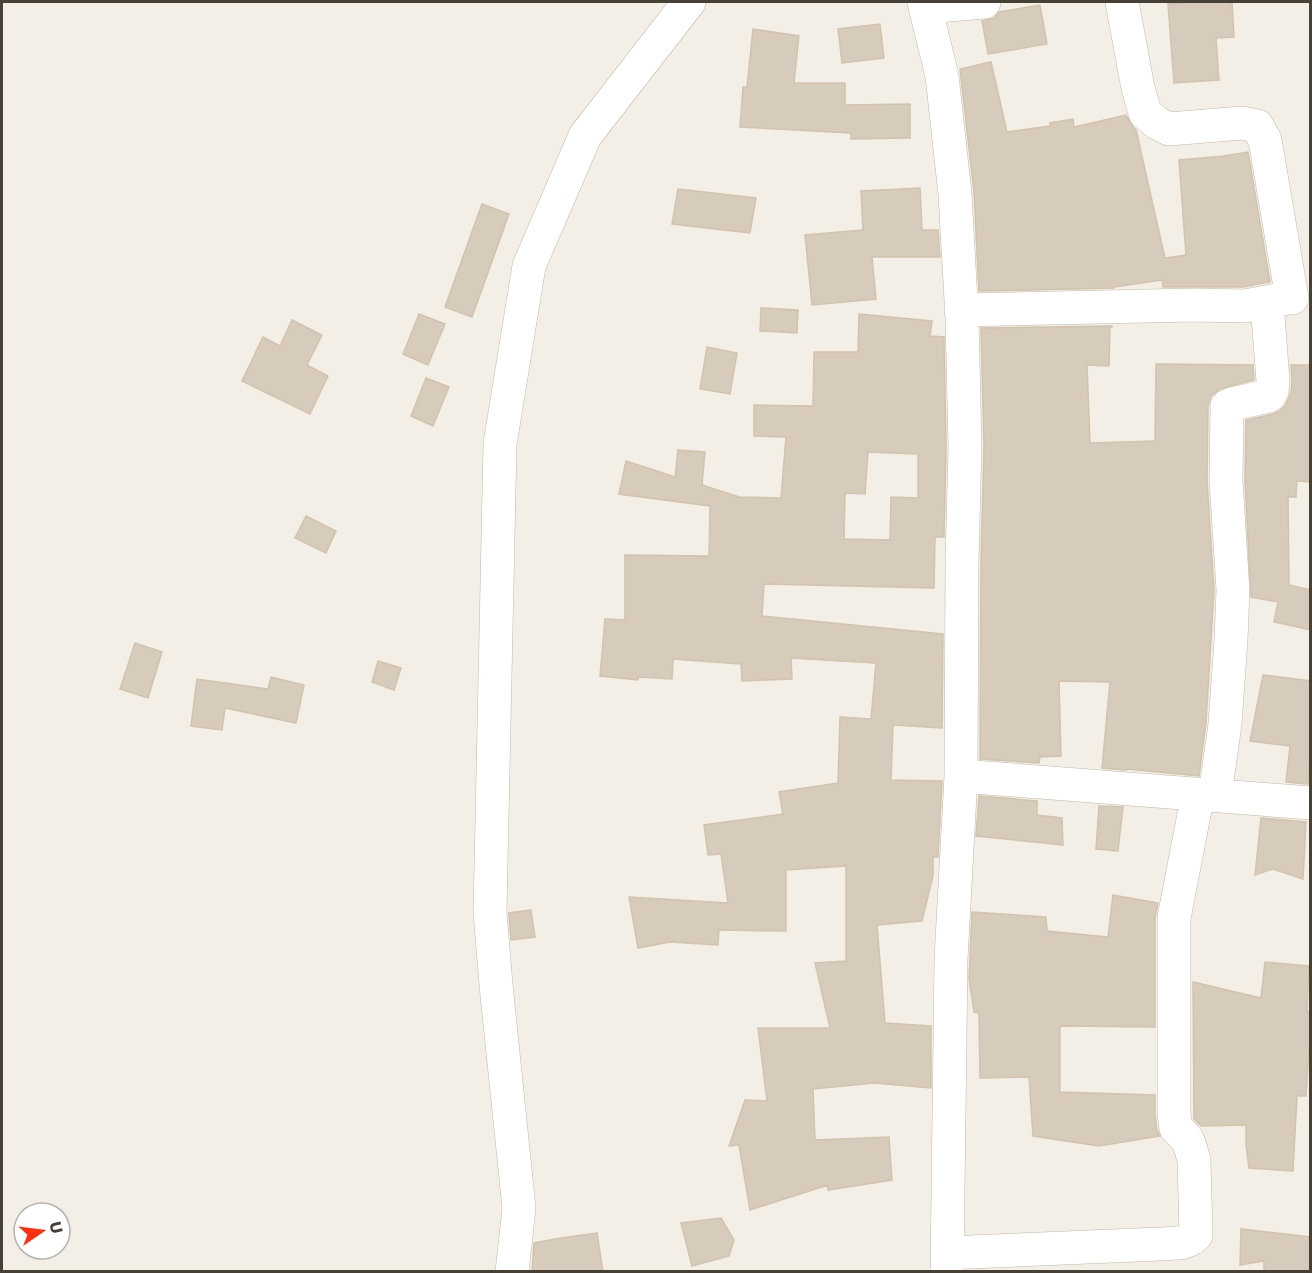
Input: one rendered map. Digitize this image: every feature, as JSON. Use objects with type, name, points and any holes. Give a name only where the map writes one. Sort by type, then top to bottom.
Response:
[{"type":"street","points":[[512,1272],[519,1208],[490,912],[500,444],[529,266],[566,179],[585,136],[689,2]]},
{"type":"street","points":[[984,2],[925,4],[942,76],[955,194],[965,447],[961,776],[951,959],[947,1262],[1186,1242],[1194,1239],[1196,1235],[1194,1160],[1190,1146],[1176,1128],[1174,1113],[1174,918],[1225,724],[1232,640],[1233,590],[1226,481],[1227,406],[1269,396],[1272,391],[1290,298],[1265,140],[1257,126],[1242,123],[1169,129],[1145,113],[1122,2]]},
{"type":"street","points":[[961,310],[1245,306],[1290,298]]},
{"type":"street","points":[[961,776],[1311,803]]},
{"type":"building","points":[[1232,2],[1234,37],[1216,38],[1219,80],[1174,83],[1168,4]]},
{"type":"building","points":[[1040,5],[1047,44],[988,54],[982,21],[994,18],[999,12]]},
{"type":"building","points":[[880,24],[884,58],[842,63],[838,29]]},
{"type":"building","points":[[753,29],[799,36],[794,83],[845,83],[845,105],[910,104],[910,138],[851,139],[851,133],[740,127],[743,87],[747,87]]},
{"type":"building","points":[[991,62],[1007,132],[1050,126],[1050,123],[1073,119],[1074,127],[1126,115],[1136,130],[1165,258],[1186,255],[1179,160],[1248,152],[1270,282],[1243,287],[1163,287],[1162,280],[1114,288],[979,291],[974,192],[960,69]]},
{"type":"building","points":[[920,188],[922,230],[938,230],[940,257],[872,257],[876,299],[812,305],[805,235],[863,230],[861,191]]},
{"type":"building","points":[[678,189],[756,198],[750,233],[672,224]]},
{"type":"building","points":[[482,204],[509,214],[472,317],[445,307]]},
{"type":"building","points":[[761,308],[798,310],[797,333],[760,331]]},
{"type":"building","points":[[419,314],[445,324],[428,365],[403,354]]},
{"type":"building","points":[[859,314],[932,321],[930,336],[944,337],[946,447],[944,537],[935,537],[934,588],[764,584],[762,616],[943,634],[942,728],[893,725],[891,780],[942,781],[938,857],[933,857],[933,876],[922,921],[877,925],[885,1023],[931,1026],[931,1088],[874,1083],[813,1089],[815,1140],[889,1137],[892,1180],[828,1190],[828,1185],[750,1210],[739,1145],[729,1146],[745,1100],[767,1101],[758,1028],[830,1028],[815,963],[846,961],[846,866],[786,870],[786,931],[719,930],[718,945],[670,942],[638,948],[629,897],[728,903],[721,854],[708,855],[704,825],[783,814],[779,792],[838,783],[840,717],[871,719],[876,663],[791,658],[792,679],[742,681],[741,664],[673,659],[672,679],[638,677],[638,680],[600,676],[605,619],[625,620],[625,555],[709,556],[710,506],[619,494],[626,461],[675,477],[678,450],[705,452],[702,485],[739,497],[781,498],[786,437],[754,436],[754,405],[813,406],[814,352],[858,352]],"holes":[[[868,452],[918,454],[918,498],[891,497],[890,540],[844,539],[845,493],[865,494]]]},
{"type":"building","points":[[292,320],[322,335],[307,365],[328,376],[310,414],[242,381],[263,337],[280,346]]},
{"type":"building","points":[[1112,326],[1110,327],[1109,366],[1087,365],[1090,443],[1155,441],[1156,364],[1253,365],[1254,380],[1220,389],[1211,396],[1208,406],[1207,481],[1214,590],[1206,722],[1199,776],[1102,768],[1110,682],[1059,681],[1061,756],[1040,757],[1039,763],[980,759],[984,447],[981,328]]},
{"type":"building","points":[[707,347],[737,353],[730,394],[700,389]]},
{"type":"building","points":[[1291,365],[1311,365],[1311,482],[1297,481],[1296,497],[1288,497],[1289,585],[1311,590],[1311,630],[1274,622],[1278,602],[1251,597],[1245,481],[1246,420],[1273,414],[1285,406],[1291,393]]},
{"type":"building","points":[[426,378],[449,387],[433,426],[411,416]]},
{"type":"building","points":[[306,516],[336,531],[326,553],[295,538]]},
{"type":"building","points":[[135,643],[162,652],[148,698],[120,689]]},
{"type":"building","points":[[378,661],[401,668],[394,690],[372,682]]},
{"type":"building","points":[[1263,675],[1311,681],[1311,749],[1308,784],[1286,782],[1290,746],[1250,741]]},
{"type":"building","points":[[271,677],[304,685],[296,723],[225,708],[222,730],[191,726],[197,679],[268,689]]},
{"type":"building","points":[[979,796],[1037,801],[1037,815],[1062,818],[1063,845],[976,836]]},
{"type":"building","points":[[1099,806],[1123,807],[1118,851],[1096,849]]},
{"type":"building","points":[[1261,818],[1306,822],[1303,879],[1273,869],[1255,875]]},
{"type":"building","points":[[1113,895],[1158,903],[1155,918],[1155,1027],[1060,1026],[1060,1092],[1155,1095],[1155,1115],[1160,1136],[1099,1146],[1033,1136],[1029,1077],[980,1078],[979,1013],[974,1012],[969,979],[972,912],[1046,917],[1047,931],[1108,937]]},
{"type":"building","points":[[531,910],[535,937],[511,940],[509,913]]},
{"type":"building","points":[[1265,962],[1309,966],[1307,1011],[1311,1012],[1311,1048],[1309,1048],[1306,1096],[1297,1096],[1293,1171],[1249,1168],[1246,1125],[1201,1126],[1194,1119],[1193,982],[1261,998]]},
{"type":"building","points":[[721,1218],[734,1240],[729,1256],[692,1266],[681,1223]]},
{"type":"building","points":[[1241,1229],[1311,1237],[1311,1272],[1264,1272],[1264,1261],[1240,1265]]},
{"type":"building","points":[[597,1233],[603,1272],[532,1272],[534,1243]]}]
